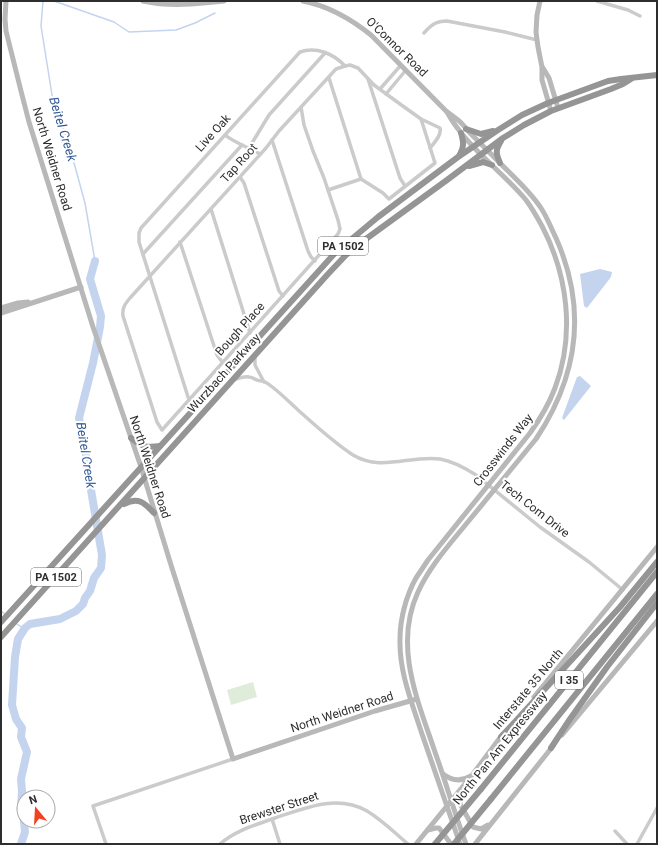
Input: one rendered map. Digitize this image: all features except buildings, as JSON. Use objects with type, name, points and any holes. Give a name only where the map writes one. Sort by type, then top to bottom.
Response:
[{"type":"highway","points":[[477,145],[522,115],[555,100],[608,81],[657,75]]},
{"type":"highway","points":[[487,150],[524,125],[551,111],[611,89],[632,78]]},
{"type":"highway","points":[[458,158],[463,150],[464,131],[481,134],[498,130]]},
{"type":"highway","points":[[500,163],[496,150],[503,138]]},
{"type":"highway","name":"Wurzbach Parkway","points":[[1,622],[335,253],[378,217],[477,145]]},
{"type":"highway","name":"Wurzbach Parkway","points":[[1,636],[328,274],[350,252],[370,235],[487,150]]},
{"type":"highway","points":[[463,168],[483,162],[492,165]]},
{"type":"highway","points":[[131,438],[144,446],[160,446]]},
{"type":"highway","points":[[120,505],[131,500],[140,501],[148,506],[154,513]]},
{"type":"highway","points":[[501,737],[620,607],[657,562]]},
{"type":"highway","name":"North Pan Am Expressway","points":[[435,844],[657,572]]},
{"type":"highway","name":"North Pan Am Expressway","points":[[452,844],[491,799],[657,594]]},
{"type":"highway","points":[[551,748],[607,667],[657,603]]},
{"type":"main road","name":"North Weidner Road","points":[[6,1],[6,31],[21,91],[47,180],[234,758],[375,711],[417,699]]},
{"type":"main road","points":[[143,1],[175,5],[190,5],[224,1]]},
{"type":"main road","name":"O'Connor Road","points":[[303,1],[333,11],[358,24],[371,35],[446,111],[454,124],[464,131],[477,145],[487,150]]},
{"type":"main road","points":[[540,1],[536,23],[537,40],[542,67],[542,80],[551,111]]},
{"type":"main road","points":[[542,67],[549,78],[558,108]]},
{"type":"main road","name":"Crosswinds Way","points":[[411,700],[404,676],[400,653],[400,633],[406,602],[416,578],[428,560],[537,423],[555,388],[566,342],[566,308],[564,289],[547,236],[531,207],[518,191],[481,154],[477,145]]},
{"type":"main road","name":"Crosswinds Way","points":[[417,699],[407,652],[408,629],[413,604],[423,582],[434,564],[536,439],[544,427],[562,391],[569,368],[575,328],[570,276],[563,253],[542,209],[524,187],[487,150]]},
{"type":"main road","points":[[552,248],[559,245]]},
{"type":"main road","points":[[1,313],[81,287]]},
{"type":"main road","points":[[1,308],[18,303],[35,302]]},
{"type":"main road","name":"Interstate 35 North","points":[[416,844],[501,737],[657,547]]},
{"type":"main road","points":[[406,602],[413,604]]},
{"type":"main road","points":[[475,844],[551,748],[657,621]]},
{"type":"main road","points":[[417,699],[466,844]]},
{"type":"main road","name":"North Weidner Road","points":[[411,700],[446,807],[460,844]]},
{"type":"main road","points":[[442,772],[448,778],[457,780],[463,780],[473,774]]},
{"type":"main road","points":[[464,785],[460,804],[473,827],[481,830],[492,823]]},
{"type":"main road","points":[[427,830],[439,828],[452,844]]},
{"type":"street","points":[[597,1],[628,10],[640,16]]},
{"type":"street","points":[[424,33],[435,23],[447,21],[505,32],[537,40]]},
{"type":"street","name":"Live Oak","points":[[143,254],[139,242],[141,228],[300,52],[314,50],[325,54]]},
{"type":"street","points":[[249,148],[269,116],[325,54],[334,56],[345,66],[355,66],[361,70],[374,85],[386,94],[421,119],[438,126],[441,130],[440,135],[430,148]]},
{"type":"street","points":[[380,89],[401,65]]},
{"type":"street","name":"Tap Root","points":[[162,430],[157,422],[123,316],[124,306],[301,107],[336,70],[345,66]]},
{"type":"street","points":[[386,94],[406,70]]},
{"type":"street","points":[[329,78],[361,179],[389,198],[406,186],[434,162],[421,119]]},
{"type":"street","points":[[368,78],[400,178],[406,186]]},
{"type":"street","points":[[301,107],[304,125],[328,190],[361,179]]},
{"type":"street","points":[[225,135],[260,154]]},
{"type":"street","points":[[272,140],[308,251],[315,261]]},
{"type":"street","points":[[190,400],[143,254],[242,145]]},
{"type":"street","points":[[240,177],[244,183],[279,291],[283,296]]},
{"type":"street","name":"Bough Place","points":[[162,430],[338,234],[340,229],[338,220],[328,190]]},
{"type":"street","points":[[211,209],[250,333]]},
{"type":"street","points":[[180,242],[217,355],[223,363]]},
{"type":"street","name":"Tech Com Drive","points":[[255,356],[255,365],[264,382]]},
{"type":"street","name":"Tech Com Drive","points":[[233,380],[248,376],[264,382],[336,443],[355,456],[381,463],[428,458],[440,459],[448,461],[476,474],[488,486],[540,527],[589,562],[623,590]]},
{"type":"street","points":[[106,844],[93,806],[234,758]]},
{"type":"street","name":"Brewster Street","points":[[220,844],[233,834],[246,828],[308,807],[327,803],[348,804],[373,815],[408,844]]},
{"type":"street","points":[[637,844],[657,808]]},
{"type":"street","points":[[272,819],[280,844]]},
{"type":"street","points":[[615,830],[627,844]]},
{"type":"green space","points":[[253,682],[257,697],[231,705],[227,690]]},
{"type":"water","points":[[600,269],[612,272],[611,277],[587,308],[584,306],[580,274]]},
{"type":"water","points":[[580,376],[591,386],[564,420],[562,418],[577,377]]},
{"type":"waterway","name":"Beitel Creek","points":[[43,1],[41,26],[52,95],[71,152],[85,203],[95,261]]},
{"type":"waterway","points":[[54,1],[114,22],[129,32],[176,30],[215,13]]},
{"type":"waterway","name":"Beitel Creek","points":[[22,789],[21,779],[27,752],[21,737],[22,728],[16,719],[12,705],[15,657],[18,639],[25,628],[30,624],[60,619],[76,611],[83,604],[90,591],[94,578],[101,568],[102,555],[79,418],[93,363],[100,327],[101,316],[90,279],[95,261]]},
{"type":"waterway","points":[[1,611],[6,615]]},
{"type":"waterway","points":[[17,624],[24,629]]},
{"type":"waterway","name":"Beitel Creek","points":[[21,844],[25,829]]}]
